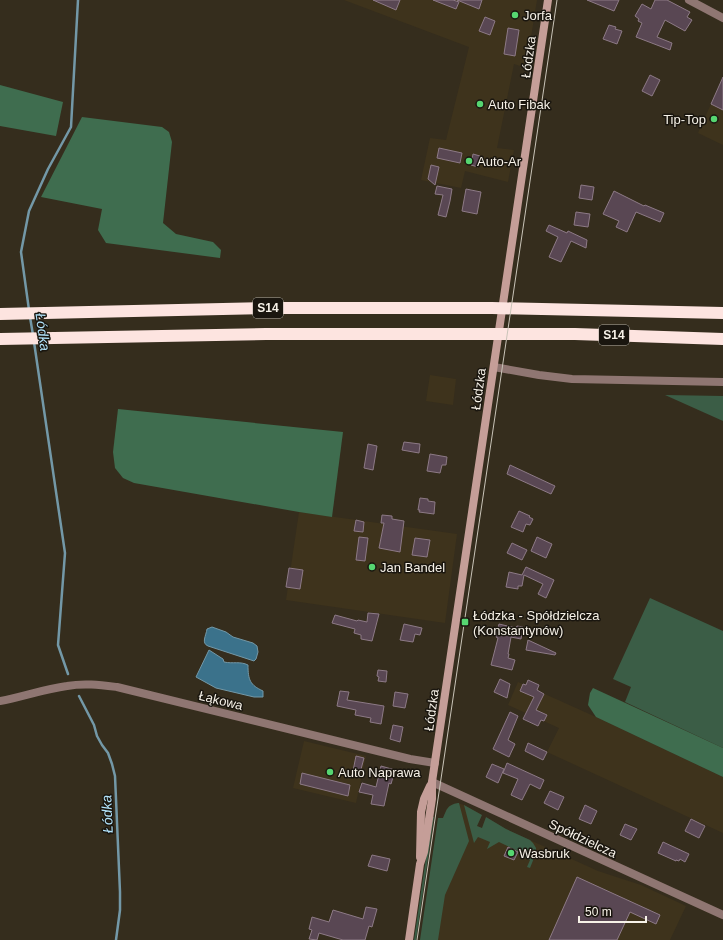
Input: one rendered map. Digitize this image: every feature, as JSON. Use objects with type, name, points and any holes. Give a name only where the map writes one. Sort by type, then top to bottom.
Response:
[{"type":"highway","name":"S14","points":[[0,314],[265,308],[492,308],[723,313]]},
{"type":"highway","name":"S14","points":[[0,339],[266,334],[575,334],[723,339]]},
{"type":"main road","name":"Łódzka","points":[[409,940],[420,864],[419,852],[421,812],[424,799],[432,782],[435,763],[548,0]]},
{"type":"street","points":[[689,0],[723,18]]},
{"type":"street","points":[[494,367],[572,379],[723,382]]},
{"type":"street","name":"Łąkowa","points":[[0,702],[55,688],[96,684],[117,687],[395,755],[435,763]]},
{"type":"street","name":"Spółdzielcza","points":[[432,782],[723,916]]},
{"type":"shaded area","name":"Auto Fibak","points":[[344,0],[537,0],[526,68],[514,64],[497,148],[514,150],[508,182],[465,171],[461,188],[421,180],[430,138],[446,140],[469,47]]},
{"type":"shaded area","name":"Tip-Top","points":[[723,77],[723,145],[698,133]]},
{"type":"shaded area","points":[[430,375],[456,379],[453,405],[426,401]]},
{"type":"shaded area","name":"Jan Bandel","points":[[299,512],[457,534],[445,623],[286,600]]},
{"type":"shaded area","points":[[518,682],[723,777],[723,833],[547,752],[559,728],[508,705]]},
{"type":"shaded area","name":"Auto Naprawa","points":[[304,741],[366,756],[356,803],[293,788]]},
{"type":"shaded area","points":[[458,803],[482,815],[477,826],[482,828],[486,817],[506,829],[598,871],[641,885],[686,906],[670,940],[427,940],[442,818],[444,817],[449,806]]},
{"type":"green space","points":[[0,85],[63,102],[56,136],[0,126]]},
{"type":"green space","points":[[82,117],[162,127],[169,132],[172,142],[163,223],[176,234],[213,242],[221,250],[220,258],[106,243],[98,230],[102,209],[41,197]]},
{"type":"green space","points":[[665,395],[723,396],[723,421]]},
{"type":"green space","points":[[118,409],[343,432],[332,517],[134,483],[123,478],[115,468],[113,452]]},
{"type":"green space","points":[[650,598],[723,631],[723,748],[625,702],[631,687],[613,679]]},
{"type":"green space","points":[[593,688],[723,748],[723,777],[596,717],[588,705],[590,693]]},
{"type":"green space","points":[[459,803],[469,841],[445,895],[438,940],[420,940],[438,818],[443,818],[449,806]]},
{"type":"green space","points":[[464,805],[482,815],[477,826],[482,828],[486,817],[506,829],[530,840],[536,848],[536,853],[530,868],[527,867],[530,860],[523,857],[522,853],[499,842],[487,849],[490,842],[478,837],[474,843]]},
{"type":"green space","points":[[432,817],[434,817],[416,940],[414,940]]},
{"type":"water","points":[[212,627],[226,632],[233,637],[253,643],[257,646],[258,652],[256,659],[254,661],[206,645],[204,639],[207,629]]},
{"type":"water","points":[[209,650],[223,659],[224,662],[242,663],[248,665],[249,678],[255,687],[263,691],[263,697],[254,697],[216,688],[196,677]]},
{"type":"building","points":[[373,0],[400,0],[396,10]]},
{"type":"building","points":[[433,0],[453,0],[459,2],[456,9]]},
{"type":"building","points":[[457,0],[482,0],[479,9]]},
{"type":"building","points":[[587,0],[619,0],[614,11]]},
{"type":"building","points":[[655,0],[667,0],[690,12],[687,17],[692,20],[685,31],[665,20],[657,37],[672,43],[670,50],[636,37],[642,23],[638,21],[639,19],[635,16],[642,4],[651,9]]},
{"type":"building","points":[[485,17],[495,21],[490,35],[479,31]]},
{"type":"building","points":[[609,25],[622,31],[617,44],[603,39]]},
{"type":"building","points":[[508,28],[519,30],[515,56],[504,54]]},
{"type":"building","points":[[650,75],[660,80],[652,96],[642,91]]},
{"type":"building","points":[[723,77],[723,110],[711,104]]},
{"type":"building","points":[[439,148],[462,153],[460,163],[437,158]]},
{"type":"building","points":[[473,154],[480,156],[478,167],[471,165]]},
{"type":"building","points":[[431,165],[439,167],[435,185],[428,179]]},
{"type":"building","points":[[581,185],[594,187],[592,200],[579,198]]},
{"type":"building","points":[[437,186],[452,189],[446,217],[438,215],[443,195],[435,194]]},
{"type":"building","points":[[466,189],[481,192],[477,214],[462,211]]},
{"type":"building","points":[[614,191],[644,206],[645,205],[664,213],[660,222],[636,212],[627,232],[616,227],[619,221],[603,214]]},
{"type":"building","points":[[576,212],[590,214],[588,227],[574,225]]},
{"type":"building","points":[[549,225],[567,233],[568,231],[587,240],[586,248],[571,241],[561,262],[549,257],[558,237],[546,231]]},
{"type":"building","points":[[404,442],[420,444],[419,453],[402,450]]},
{"type":"building","points":[[368,444],[377,446],[373,470],[364,468]]},
{"type":"building","points":[[430,454],[447,457],[446,465],[442,465],[440,473],[427,471]]},
{"type":"building","points":[[510,465],[555,486],[551,494],[507,474]]},
{"type":"building","points":[[420,498],[435,502],[434,514],[419,512]]},
{"type":"building","points":[[519,511],[533,519],[530,525],[526,524],[523,532],[511,527]]},
{"type":"building","points":[[382,515],[392,516],[392,519],[404,521],[400,552],[379,548],[384,523],[381,523]]},
{"type":"building","points":[[356,520],[364,522],[363,532],[354,531]]},
{"type":"building","points":[[359,537],[368,538],[365,561],[356,560]]},
{"type":"building","points":[[537,537],[552,544],[546,558],[531,551]]},
{"type":"building","points":[[415,538],[430,540],[427,557],[412,555]]},
{"type":"building","points":[[512,543],[527,550],[522,560],[507,553]]},
{"type":"building","points":[[526,567],[554,580],[546,598],[538,594],[543,584],[524,575],[522,586],[518,586],[518,589],[506,587],[509,572],[522,575]]},
{"type":"building","points":[[289,568],[303,570],[300,589],[286,587]]},
{"type":"building","points":[[368,613],[379,614],[372,641],[361,639],[361,635],[354,633],[355,629],[332,623],[335,615],[367,622]]},
{"type":"building","points":[[404,624],[422,628],[420,635],[415,634],[413,642],[400,640]]},
{"type":"building","points":[[499,624],[516,628],[517,626],[523,627],[521,639],[511,637],[508,658],[515,660],[512,670],[491,665],[498,638],[496,637]]},
{"type":"building","points":[[528,640],[556,653],[555,655],[526,650]]},
{"type":"building","points":[[378,670],[387,671],[386,682],[378,681]]},
{"type":"building","points":[[500,679],[510,684],[507,698],[494,692]]},
{"type":"building","points":[[528,680],[539,685],[537,690],[544,694],[536,710],[547,715],[544,721],[541,720],[538,726],[523,719],[534,697],[520,691],[523,684],[526,685]]},
{"type":"building","points":[[340,691],[349,692],[347,700],[384,706],[381,724],[370,722],[371,718],[355,715],[356,710],[337,706]]},
{"type":"building","points":[[395,692],[408,694],[405,708],[393,706]]},
{"type":"building","points":[[510,712],[518,716],[508,740],[515,744],[509,757],[493,749]]},
{"type":"building","points":[[393,725],[403,727],[400,742],[390,739]]},
{"type":"building","points":[[528,743],[547,752],[543,760],[525,751]]},
{"type":"building","points":[[356,756],[364,758],[360,773],[353,771]]},
{"type":"building","points":[[507,763],[544,780],[540,789],[530,784],[522,800],[511,795],[518,779],[503,773]]},
{"type":"building","points":[[492,764],[504,769],[498,783],[486,777]]},
{"type":"building","points":[[381,766],[395,770],[391,784],[389,783],[384,806],[371,804],[373,795],[359,792],[362,783],[376,787]]},
{"type":"building","points":[[302,773],[350,785],[348,796],[300,784]]},
{"type":"building","points":[[550,791],[564,797],[558,810],[544,803]]},
{"type":"building","points":[[585,805],[597,811],[591,824],[579,819]]},
{"type":"building","points":[[691,819],[705,826],[699,838],[685,831]]},
{"type":"building","points":[[625,824],[637,829],[631,840],[620,835]]},
{"type":"building","points":[[663,842],[689,854],[685,862],[680,859],[679,861],[676,861],[658,853]]},
{"type":"building","name":"Wasbruk","points":[[508,847],[518,852],[514,860],[504,856]]},
{"type":"building","points":[[372,855],[390,859],[387,871],[368,866]]},
{"type":"building","points":[[577,877],[660,915],[656,924],[630,912],[617,940],[549,940]]},
{"type":"building","points":[[366,907],[377,909],[372,927],[369,926],[365,940],[343,940],[319,933],[317,940],[309,939],[312,930],[309,929],[312,917],[329,922],[333,910],[363,919]]},
{"type":"waterway","name":"Łódka","points":[[29,310],[21,252],[29,211],[48,169],[71,127],[78,0]]},
{"type":"waterway","name":"Łódka","points":[[30,317],[33,335]]},
{"type":"waterway","name":"Łódka","points":[[34,342],[65,553],[58,645],[68,674]]},
{"type":"waterway","name":"Łódka","points":[[79,696],[94,725],[97,736],[108,753],[115,776],[120,892],[120,910],[116,940]]},
{"type":"tram line","points":[[417,940],[557,0]]},
{"type":"place","name":"Jorfa","points":[[515,15]]},
{"type":"place","name":"Auto Fibak","points":[[480,104]]},
{"type":"place","name":"Tip-Top","points":[[714,119]]},
{"type":"place","name":"Auto-Ar","points":[[469,161]]},
{"type":"place","name":"Jan Bandel","points":[[372,567]]},
{"type":"place","name":"Łódzka - Spółdzielcza (Konstantynów)","points":[[465,622]]},
{"type":"place","name":"Auto Naprawa","points":[[330,772]]},
{"type":"place","name":"Wasbruk","points":[[511,853]]}]
